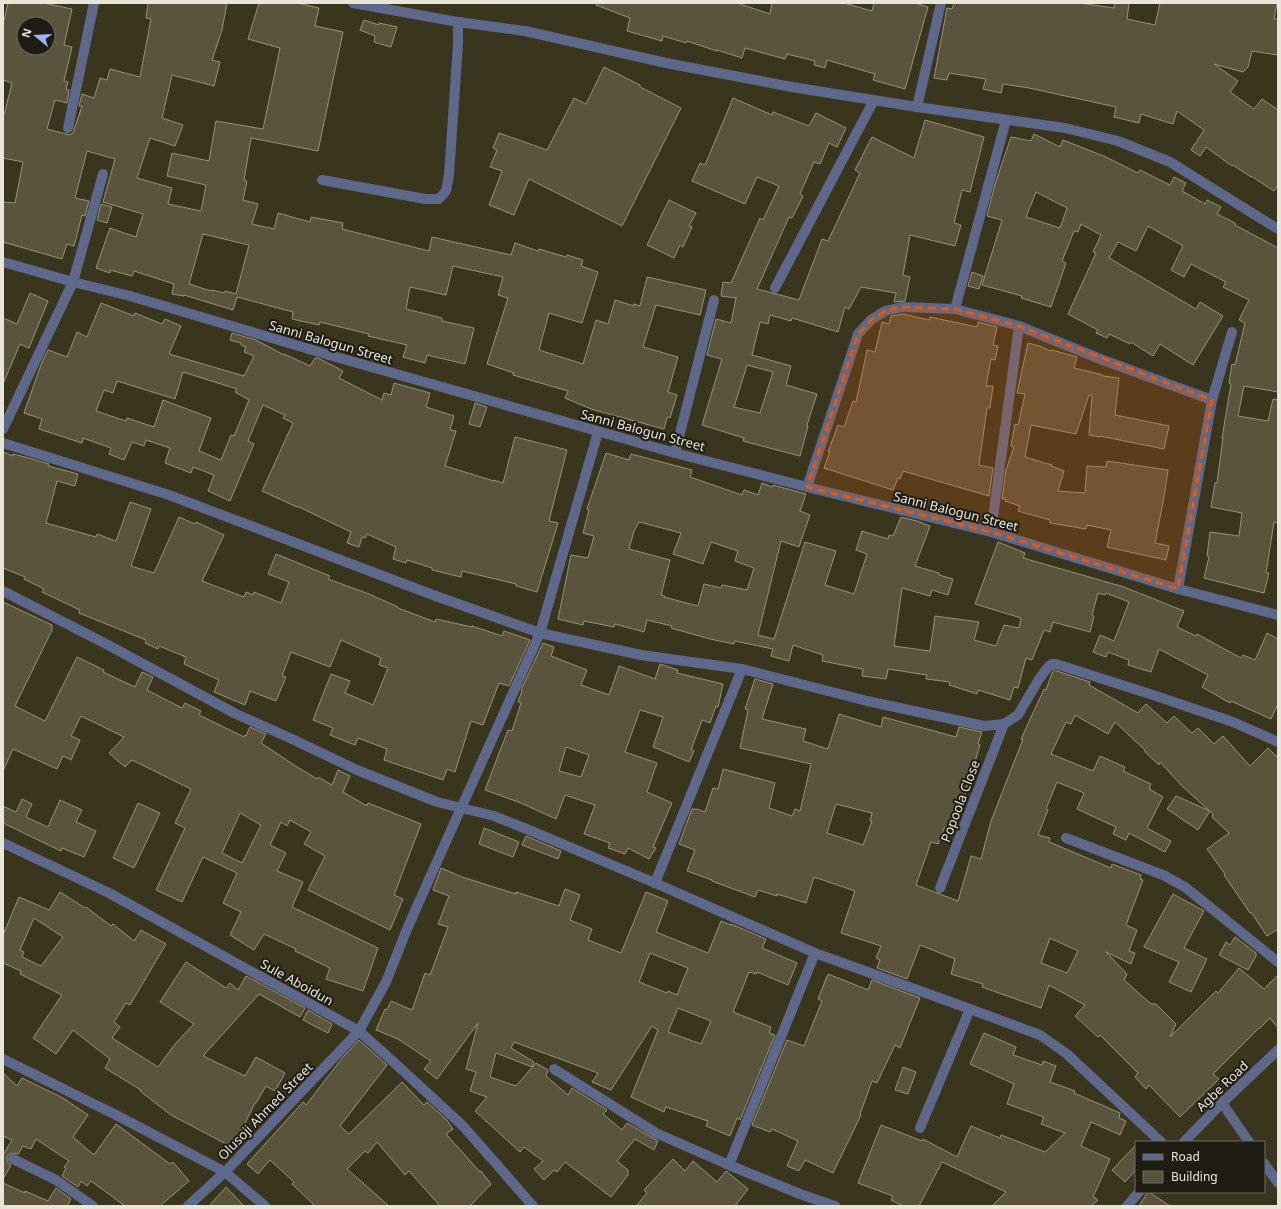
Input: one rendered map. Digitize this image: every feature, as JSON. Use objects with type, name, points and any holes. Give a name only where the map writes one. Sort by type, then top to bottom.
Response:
[{"type":"street","points":[[68,128],[94,3]]},
{"type":"street","points":[[354,3],[458,22],[525,31],[666,63],[792,87],[917,107],[1065,128],[1118,141],[1170,162],[1278,229]]},
{"type":"street","points":[[917,107],[941,3]]},
{"type":"street","points":[[322,180],[425,199],[439,199],[446,191],[449,175],[458,44],[458,22]]},
{"type":"street","points":[[775,288],[874,100]]},
{"type":"street","points":[[955,309],[1006,120]]},
{"type":"street","points":[[3,429],[73,282],[102,174]]},
{"type":"street","name":"Sanni Balogun Street","points":[[3,262],[73,282],[130,296],[598,432],[807,487],[991,532],[1178,589],[1278,615]]},
{"type":"street","points":[[675,453],[714,300]]},
{"type":"street","points":[[807,487],[858,334],[871,320],[885,311],[902,308],[955,309],[1019,326],[1103,360],[1212,400]]},
{"type":"street","points":[[991,532],[1019,326]]},
{"type":"street","points":[[1178,589],[1212,400],[1232,332]]},
{"type":"street","name":"Olusoji Ahmed Street","points":[[188,1206],[225,1172],[359,1031],[386,982],[407,929],[540,633],[598,432]]},
{"type":"street","points":[[3,443],[169,495],[433,595],[540,633],[641,655],[742,669],[867,701],[984,726],[1004,724],[1018,716],[1044,672],[1052,664],[1056,664],[1232,722],[1278,741]]},
{"type":"street","points":[[3,591],[108,645],[236,714],[370,776],[437,802],[494,816],[655,883],[815,953],[1040,1035],[1067,1054],[1160,1141]]},
{"type":"street","points":[[655,883],[742,669]]},
{"type":"street","name":"Popoola Close","points":[[940,888],[1004,724]]},
{"type":"street","points":[[1066,838],[1163,875],[1185,887],[1278,962]]},
{"type":"street","name":"Sule Aboidun","points":[[3,843],[109,893],[359,1031],[463,1126],[533,1206]]},
{"type":"street","points":[[728,1165],[815,953]]},
{"type":"street","points":[[920,1128],[970,1009]]},
{"type":"street","name":"Agbe Road","points":[[1185,1141],[1222,1103],[1278,1050]]},
{"type":"street","points":[[3,1059],[118,1116],[225,1172],[265,1206]]},
{"type":"street","points":[[554,1069],[656,1133],[728,1165],[834,1206]]},
{"type":"street","points":[[1222,1103],[1248,1141]]},
{"type":"street","points":[[13,1159],[56,1180],[93,1206]]},
{"type":"street","points":[[1265,1164],[1278,1183]]},
{"type":"street","points":[[1127,1206],[1138,1193]]},
{"type":"highlighted area","points":[[902,307],[955,309],[1019,326],[1212,400],[1178,589],[991,532],[807,487],[858,334],[871,320],[885,311]]},
{"type":"building","points":[[8,3],[44,3],[72,9],[64,45],[72,47],[64,81],[68,82],[66,89],[69,90],[67,103],[55,100],[47,129],[70,135],[73,133],[82,106],[79,106],[82,94],[94,98],[100,78],[107,80],[110,69],[140,77],[151,19],[146,18],[148,3],[227,3],[222,30],[212,60],[220,62],[214,86],[172,75],[162,118],[183,125],[175,146],[150,138],[137,178],[172,188],[168,204],[201,211],[206,185],[167,176],[172,153],[209,161],[216,121],[263,129],[280,48],[248,39],[259,3],[297,3],[319,8],[315,26],[343,32],[318,151],[251,138],[244,180],[247,181],[243,200],[258,204],[252,224],[274,229],[278,213],[310,222],[311,217],[343,223],[342,229],[429,251],[432,237],[511,255],[515,243],[538,251],[539,249],[566,257],[567,255],[583,260],[581,266],[598,272],[582,323],[549,313],[539,350],[583,364],[596,320],[608,324],[615,300],[634,306],[634,304],[640,306],[647,277],[706,290],[700,315],[656,305],[643,347],[678,357],[668,392],[677,395],[670,418],[667,417],[664,429],[591,409],[565,398],[568,391],[513,375],[514,373],[487,364],[508,298],[498,295],[503,277],[453,266],[446,295],[410,287],[406,309],[442,318],[442,321],[474,328],[465,364],[427,355],[425,363],[403,357],[407,345],[368,336],[369,334],[320,322],[319,325],[292,319],[293,312],[237,297],[233,310],[184,295],[172,294],[174,284],[134,271],[132,276],[110,270],[110,273],[96,268],[110,228],[136,237],[143,214],[103,202],[115,159],[87,151],[75,198],[89,201],[85,216],[82,215],[74,246],[67,244],[62,259],[3,242],[3,202],[15,203],[23,162],[3,158],[3,119],[12,83],[3,80],[3,25]],"holes":[[[203,234],[249,245],[236,294],[225,291],[224,293],[211,291],[189,284]]]},
{"type":"building","points":[[596,3],[737,3],[770,14],[772,3],[844,3],[872,11],[874,3],[915,3],[928,7],[905,89],[873,80],[875,74],[827,60],[825,68],[814,65],[815,61],[787,54],[785,59],[745,48],[742,58],[687,41],[686,43],[663,36],[662,41],[627,31],[630,18],[596,5]]},
{"type":"building","points":[[954,3],[1079,3],[1114,8],[1115,3],[1129,3],[1127,19],[1155,25],[1160,3],[1277,3],[1274,19],[1278,19],[1278,55],[1252,51],[1248,67],[1243,72],[1214,64],[1238,81],[1230,92],[1254,109],[1262,99],[1278,110],[1278,185],[1274,191],[1233,165],[1232,166],[1206,147],[1200,156],[1191,150],[1204,130],[1177,111],[1173,124],[1141,114],[1139,123],[1114,117],[1116,107],[1029,88],[1003,84],[1001,93],[983,89],[986,79],[949,73],[947,80],[934,78],[947,8],[952,9]]},
{"type":"building","points":[[364,20],[379,25],[379,23],[397,27],[391,47],[374,42],[375,36],[360,30]]},
{"type":"building","points":[[604,67],[681,108],[622,226],[529,179],[514,215],[489,205],[502,171],[490,167],[497,150],[493,148],[499,133],[547,150],[574,98],[586,104]]},
{"type":"building","points":[[733,98],[772,115],[773,112],[809,126],[816,113],[846,128],[837,147],[829,143],[820,164],[814,162],[800,194],[803,196],[792,218],[789,217],[757,289],[799,300],[822,239],[828,241],[860,173],[855,170],[872,137],[914,158],[925,120],[984,137],[970,192],[962,190],[954,223],[961,225],[955,246],[910,235],[903,275],[910,277],[905,301],[894,302],[896,293],[861,287],[849,309],[845,307],[838,332],[792,318],[791,321],[770,315],[768,324],[760,322],[752,355],[791,366],[786,385],[817,394],[807,425],[800,456],[743,441],[744,438],[702,425],[722,359],[707,355],[716,319],[731,323],[736,298],[721,296],[723,282],[731,283],[760,218],[763,220],[779,186],[757,177],[745,204],[692,181],[700,163],[705,165]],"holes":[[[747,365],[773,372],[760,413],[734,407]]]},
{"type":"building","points":[[1034,134],[1060,147],[1063,140],[1106,157],[1138,173],[1140,170],[1170,185],[1174,177],[1186,183],[1182,191],[1205,204],[1207,200],[1221,207],[1217,214],[1278,248],[1278,392],[1244,386],[1238,416],[1268,421],[1273,399],[1278,400],[1278,523],[1274,522],[1266,573],[1269,573],[1264,593],[1204,578],[1209,557],[1207,556],[1210,532],[1239,536],[1242,513],[1211,507],[1215,483],[1217,483],[1222,438],[1231,384],[1229,383],[1232,364],[1235,365],[1245,323],[1239,320],[1249,300],[1223,287],[1226,282],[1191,264],[1184,277],[1171,270],[1183,246],[1148,226],[1136,251],[1118,242],[1109,258],[1196,309],[1200,302],[1223,316],[1193,365],[1160,344],[1153,356],[1131,342],[1130,344],[1109,334],[1107,338],[1096,333],[1098,330],[1068,314],[1096,253],[1093,252],[1101,235],[1081,224],[1078,232],[1074,231],[1062,261],[1066,263],[1051,307],[1021,298],[1022,296],[982,285],[1002,220],[987,216],[995,184],[1011,137],[1031,141]],"holes":[[[1036,192],[1067,208],[1060,228],[1026,217]]]},
{"type":"building","points":[[669,200],[696,213],[689,226],[692,227],[683,247],[680,245],[674,258],[647,245]]},
{"type":"building","points":[[101,204],[112,207],[107,223],[97,220]]},
{"type":"building","points":[[972,272],[983,276],[979,289],[968,286]]},
{"type":"building","points":[[30,293],[48,301],[29,348],[20,344],[3,384],[3,318],[17,324]]},
{"type":"building","points":[[101,303],[134,316],[135,313],[162,324],[165,319],[181,326],[169,354],[244,376],[254,356],[244,352],[246,347],[241,345],[241,343],[230,340],[232,333],[256,340],[284,355],[310,366],[315,358],[318,358],[343,371],[339,378],[382,400],[384,393],[391,395],[394,383],[430,393],[426,407],[454,416],[450,430],[456,431],[445,466],[494,481],[503,483],[515,437],[567,450],[549,521],[558,523],[537,592],[516,586],[516,584],[462,571],[461,577],[432,570],[432,568],[407,560],[406,563],[393,559],[396,547],[367,534],[365,538],[362,537],[359,547],[347,543],[351,532],[262,491],[293,423],[283,418],[285,415],[263,405],[248,441],[254,444],[230,501],[208,491],[214,475],[193,467],[191,473],[165,463],[170,448],[146,440],[144,446],[132,442],[124,460],[109,454],[111,448],[83,438],[82,443],[39,429],[42,419],[24,413],[42,362],[48,350],[67,357],[77,332],[87,337]],"holes":[[[183,372],[237,389],[235,392],[249,400],[234,436],[231,435],[221,460],[199,451],[211,418],[163,400],[154,427],[127,418],[126,421],[96,411],[104,390],[113,393],[117,381],[175,399]]]},
{"type":"building","points":[[903,314],[929,320],[930,317],[977,327],[978,322],[997,327],[993,345],[998,346],[995,360],[991,359],[986,386],[993,386],[990,408],[987,408],[979,465],[993,468],[989,496],[903,471],[893,490],[824,468],[838,425],[844,427],[853,401],[856,402],[867,350],[875,352],[882,322],[889,324],[891,316]]},
{"type":"building","points":[[1028,343],[1051,351],[1077,357],[1074,368],[1103,376],[1119,378],[1115,415],[1169,426],[1164,449],[1089,435],[1092,395],[1089,395],[1076,434],[1031,425],[1025,457],[1052,465],[1051,466],[1064,471],[1058,491],[1085,493],[1087,466],[1106,467],[1107,461],[1168,470],[1155,543],[1169,546],[1166,560],[1107,547],[1111,530],[1087,525],[1086,529],[1050,523],[1050,520],[1018,511],[1020,506],[1005,501],[1006,499],[1002,499],[1006,470],[1014,447],[1011,446],[1015,424],[1018,425],[1025,394],[1017,393]]},
{"type":"building","points":[[475,403],[487,407],[480,427],[469,424]]},
{"type":"building","points":[[3,452],[13,456],[13,454],[29,458],[49,464],[48,466],[78,474],[75,486],[57,481],[46,523],[96,537],[97,534],[116,541],[130,502],[151,509],[131,566],[154,573],[179,517],[195,524],[196,522],[224,535],[202,581],[244,597],[246,592],[253,595],[254,592],[281,603],[289,582],[268,574],[276,554],[330,576],[328,579],[369,594],[398,608],[435,622],[436,619],[472,626],[502,636],[504,631],[530,640],[509,686],[499,683],[483,725],[471,721],[455,772],[447,769],[443,780],[384,760],[387,749],[358,738],[355,745],[330,735],[333,728],[313,720],[331,674],[350,681],[345,693],[373,705],[388,668],[379,665],[381,658],[341,640],[330,667],[291,652],[282,676],[286,677],[276,701],[250,691],[245,705],[214,692],[219,680],[184,664],[186,657],[159,646],[158,649],[145,643],[146,640],[79,613],[80,610],[42,592],[44,589],[24,579],[25,577],[3,568]]},
{"type":"building","points":[[606,453],[629,460],[631,454],[692,470],[690,477],[742,495],[744,490],[758,495],[762,483],[772,487],[773,485],[806,494],[800,511],[810,515],[799,547],[781,541],[758,635],[774,639],[805,542],[836,551],[825,585],[854,594],[867,554],[856,550],[862,531],[888,539],[889,535],[893,536],[901,517],[930,526],[915,566],[953,579],[948,595],[932,590],[930,596],[902,588],[894,646],[930,651],[935,616],[979,622],[974,640],[996,646],[1004,625],[1019,628],[1021,618],[975,604],[998,542],[1025,553],[1023,558],[1124,587],[1184,611],[1177,627],[1196,636],[1197,634],[1241,658],[1243,655],[1255,660],[1267,633],[1278,639],[1278,704],[1271,719],[1231,701],[1230,703],[1202,687],[1208,675],[1159,649],[1151,672],[1128,665],[1129,660],[1108,652],[1106,657],[1093,652],[1100,635],[1114,641],[1129,602],[1106,593],[1105,595],[1098,593],[1092,615],[1094,616],[1090,632],[1053,622],[1050,632],[1044,630],[1032,660],[1026,658],[1018,688],[1014,687],[1010,700],[978,690],[977,694],[949,685],[950,682],[926,679],[927,675],[888,669],[886,679],[862,676],[863,669],[822,661],[823,655],[793,645],[789,661],[771,656],[773,649],[735,641],[734,644],[710,639],[671,628],[672,626],[647,620],[644,632],[615,624],[614,627],[584,621],[583,625],[558,619],[571,555],[588,558],[594,536],[583,533],[589,510],[587,509]],"holes":[[[639,522],[681,533],[673,554],[703,564],[711,542],[738,551],[735,561],[754,568],[747,590],[722,585],[721,588],[704,584],[698,606],[661,595],[670,560],[629,549],[634,531]]]},
{"type":"building","points":[[3,602],[52,625],[52,630],[15,706],[45,721],[77,657],[104,670],[103,672],[135,687],[142,672],[153,677],[147,690],[182,708],[185,703],[201,711],[199,715],[244,737],[245,735],[246,736],[250,727],[266,734],[261,743],[317,779],[318,777],[332,785],[338,770],[350,776],[343,792],[367,806],[368,803],[421,824],[394,895],[403,899],[390,930],[308,890],[325,856],[304,844],[311,832],[290,820],[287,826],[281,822],[270,845],[286,853],[277,871],[303,882],[292,907],[378,948],[363,991],[326,979],[330,968],[295,951],[296,949],[264,934],[254,950],[230,935],[241,912],[223,903],[237,873],[203,857],[182,902],[156,890],[185,828],[175,823],[191,789],[132,760],[125,767],[109,753],[124,737],[81,716],[71,736],[80,740],[71,760],[63,756],[57,769],[13,749],[3,771]],"holes":[[[240,813],[261,825],[242,863],[222,853]]]},
{"type":"building","points":[[543,643],[554,647],[551,656],[587,670],[581,685],[609,695],[619,666],[655,679],[660,664],[678,670],[677,673],[723,684],[718,707],[716,706],[710,723],[702,720],[691,750],[694,751],[689,762],[653,747],[663,717],[640,710],[625,752],[657,763],[647,792],[672,803],[653,847],[656,848],[649,859],[628,848],[625,854],[608,848],[610,843],[584,834],[595,805],[565,795],[556,819],[521,803],[485,790],[508,730],[512,731],[521,703],[518,702],[522,691],[521,690]],"holes":[[[566,747],[589,755],[581,777],[559,771]]]},
{"type":"building","points":[[1054,670],[1090,682],[1089,685],[1138,713],[1146,704],[1167,723],[1174,716],[1192,733],[1198,728],[1214,744],[1223,736],[1250,766],[1268,748],[1278,758],[1278,929],[1267,936],[1207,849],[1229,833],[1212,817],[1213,814],[1182,786],[1160,762],[1159,765],[1115,722],[1108,734],[1075,715],[1071,724],[1066,722],[1051,754],[1093,771],[1100,756],[1125,767],[1123,771],[1151,784],[1149,789],[1163,797],[1147,828],[1171,841],[1165,852],[1129,833],[1126,840],[1113,834],[1116,827],[1077,809],[1084,793],[1057,782],[1046,809],[1048,810],[1038,835],[1050,838],[1049,842],[1111,868],[1112,864],[1141,875],[1140,879],[1143,880],[1126,925],[1137,930],[1129,951],[1135,953],[1131,964],[1106,952],[1127,974],[1124,980],[1151,1004],[1156,1004],[1176,1024],[1170,1037],[1216,991],[1218,993],[1239,968],[1264,989],[1278,975],[1278,1028],[1270,1018],[1213,1074],[1219,1079],[1180,1117],[1149,1085],[1146,1089],[1135,1077],[1138,1073],[1100,1035],[1098,1037],[1075,1016],[1085,1005],[1049,985],[1041,1008],[982,987],[983,984],[951,974],[955,959],[920,945],[907,979],[877,968],[880,960],[876,958],[881,946],[841,933],[855,891],[814,877],[806,903],[758,890],[755,897],[687,871],[695,850],[679,844],[692,809],[705,812],[713,788],[718,789],[723,769],[775,783],[769,808],[792,816],[795,809],[800,811],[811,764],[740,748],[748,710],[745,709],[755,679],[773,684],[762,719],[806,729],[803,741],[828,749],[839,714],[881,727],[883,717],[956,737],[959,727],[982,732],[978,744],[980,745],[961,808],[960,807],[951,830],[944,828],[938,844],[931,842],[916,885],[958,901],[971,856],[981,859],[991,821],[1023,739],[1021,739],[1044,689],[1046,690]],"holes":[[[836,804],[872,813],[870,821],[872,821],[863,845],[827,833]],[[1050,938],[1078,951],[1067,973],[1041,963]]]},
{"type":"building","points":[[1176,796],[1210,811],[1198,830],[1167,809]]},
{"type":"building","points":[[22,799],[32,804],[26,817],[48,827],[60,800],[82,810],[76,822],[96,831],[84,857],[62,848],[61,851],[3,823],[3,806],[16,812]]},
{"type":"building","points":[[138,803],[160,813],[134,868],[113,858]]},
{"type":"building","points":[[484,828],[519,842],[513,857],[479,844]]},
{"type":"building","points":[[526,836],[561,851],[558,859],[522,845]]},
{"type":"building","points":[[441,868],[462,877],[559,906],[565,889],[580,895],[570,920],[592,929],[588,940],[621,953],[646,892],[668,901],[656,932],[708,953],[721,921],[766,939],[762,948],[797,963],[788,985],[757,972],[756,974],[749,972],[733,1012],[771,1027],[769,1033],[775,1035],[740,1120],[737,1118],[730,1136],[706,1126],[708,1121],[666,1107],[664,1112],[631,1097],[658,1030],[652,1026],[611,1090],[592,1082],[598,1073],[514,1042],[511,1048],[534,1062],[532,1067],[496,1053],[490,1077],[516,1086],[536,1063],[548,1070],[546,1076],[568,1095],[572,1088],[607,1110],[603,1114],[622,1130],[627,1123],[658,1141],[654,1150],[635,1139],[617,1161],[628,1170],[628,1175],[611,1197],[565,1162],[557,1172],[554,1170],[544,1180],[534,1169],[543,1161],[524,1147],[520,1152],[475,1111],[487,1097],[470,1091],[476,1072],[466,1069],[478,1023],[437,1079],[424,1069],[431,1061],[398,1039],[376,1030],[385,1009],[387,1010],[391,1001],[412,1010],[425,973],[430,975],[448,927],[438,924],[449,896],[433,890]],"holes":[[[650,953],[688,968],[677,995],[668,991],[667,993],[639,982]],[[678,1008],[711,1021],[701,1044],[668,1032]]]},
{"type":"building","points":[[60,892],[85,908],[86,907],[111,926],[113,924],[134,941],[141,930],[166,944],[130,1005],[126,1003],[114,1022],[120,1027],[112,1038],[158,1067],[176,1043],[194,1024],[160,1002],[186,962],[226,988],[230,983],[238,990],[246,976],[305,1008],[300,1017],[259,994],[203,1056],[245,1076],[256,1057],[285,1073],[275,1091],[266,1086],[255,1103],[237,1139],[230,1146],[171,1115],[140,1091],[141,1090],[105,1068],[110,1059],[73,1030],[56,1054],[33,1038],[62,995],[20,974],[21,971],[3,963],[3,935],[19,897],[49,910]],"holes":[[[34,918],[63,937],[41,966],[22,957],[24,952],[20,950]]]},
{"type":"building","points":[[1173,894],[1204,911],[1184,948],[1207,959],[1191,992],[1169,982],[1179,962],[1144,947]]},
{"type":"building","points":[[1235,937],[1256,953],[1256,956],[1248,970],[1219,955],[1226,942],[1230,945]]},
{"type":"building","points":[[828,974],[868,990],[872,980],[920,998],[900,1048],[895,1045],[877,1083],[872,1081],[860,1114],[861,1115],[833,1173],[805,1160],[799,1171],[787,1166],[798,1141],[772,1129],[770,1132],[752,1125],[787,1040],[804,1046],[822,1001],[818,999]]},
{"type":"building","points":[[308,1010],[332,1024],[328,1033],[303,1020]]},
{"type":"building","points":[[984,1033],[1016,1047],[1013,1055],[1042,1065],[1043,1061],[1056,1066],[1050,1082],[1075,1091],[1074,1093],[1120,1113],[1119,1118],[1126,1121],[1120,1135],[1091,1122],[1081,1146],[1110,1159],[1093,1197],[1098,1200],[1091,1206],[992,1206],[1006,1192],[942,1162],[919,1206],[903,1206],[891,1200],[893,1196],[858,1183],[881,1125],[922,1141],[923,1139],[957,1157],[971,1126],[1000,1138],[1001,1135],[1045,1152],[1065,1133],[1041,1124],[1044,1117],[1007,1104],[1014,1084],[970,1064]]},
{"type":"building","points":[[359,1040],[387,1065],[340,1126],[349,1134],[402,1082],[424,1105],[427,1102],[446,1119],[453,1129],[446,1134],[480,1172],[481,1171],[491,1184],[470,1206],[440,1206],[409,1171],[405,1175],[377,1142],[368,1153],[365,1151],[347,1169],[389,1206],[315,1206],[292,1184],[294,1182],[270,1160],[258,1174],[247,1164],[303,1102],[306,1105],[343,1057]]},
{"type":"building","points":[[903,1067],[916,1072],[908,1094],[895,1090]]},
{"type":"building","points":[[3,1073],[17,1086],[22,1078],[63,1098],[88,1115],[73,1137],[94,1155],[116,1124],[170,1164],[173,1162],[189,1181],[160,1206],[125,1206],[91,1181],[87,1186],[81,1181],[78,1187],[62,1176],[66,1168],[64,1167],[69,1161],[36,1139],[31,1149],[23,1146],[18,1154],[12,1153],[7,1156],[7,1162],[11,1165],[3,1179],[3,1155],[12,1140],[3,1136]]},
{"type":"building","points":[[1135,1146],[1135,1171],[1125,1182],[1112,1170]]},
{"type":"building","points":[[673,1159],[685,1171],[693,1161],[717,1182],[726,1171],[748,1189],[735,1206],[636,1206],[647,1193],[644,1190]]},
{"type":"building","points":[[3,1183],[48,1201],[56,1188],[71,1199],[67,1206],[3,1206]]},
{"type":"building","points":[[226,1187],[244,1206],[209,1206]]},
{"type":"building","points":[[1147,1193],[1150,1193],[1170,1206],[1139,1206]]}]
